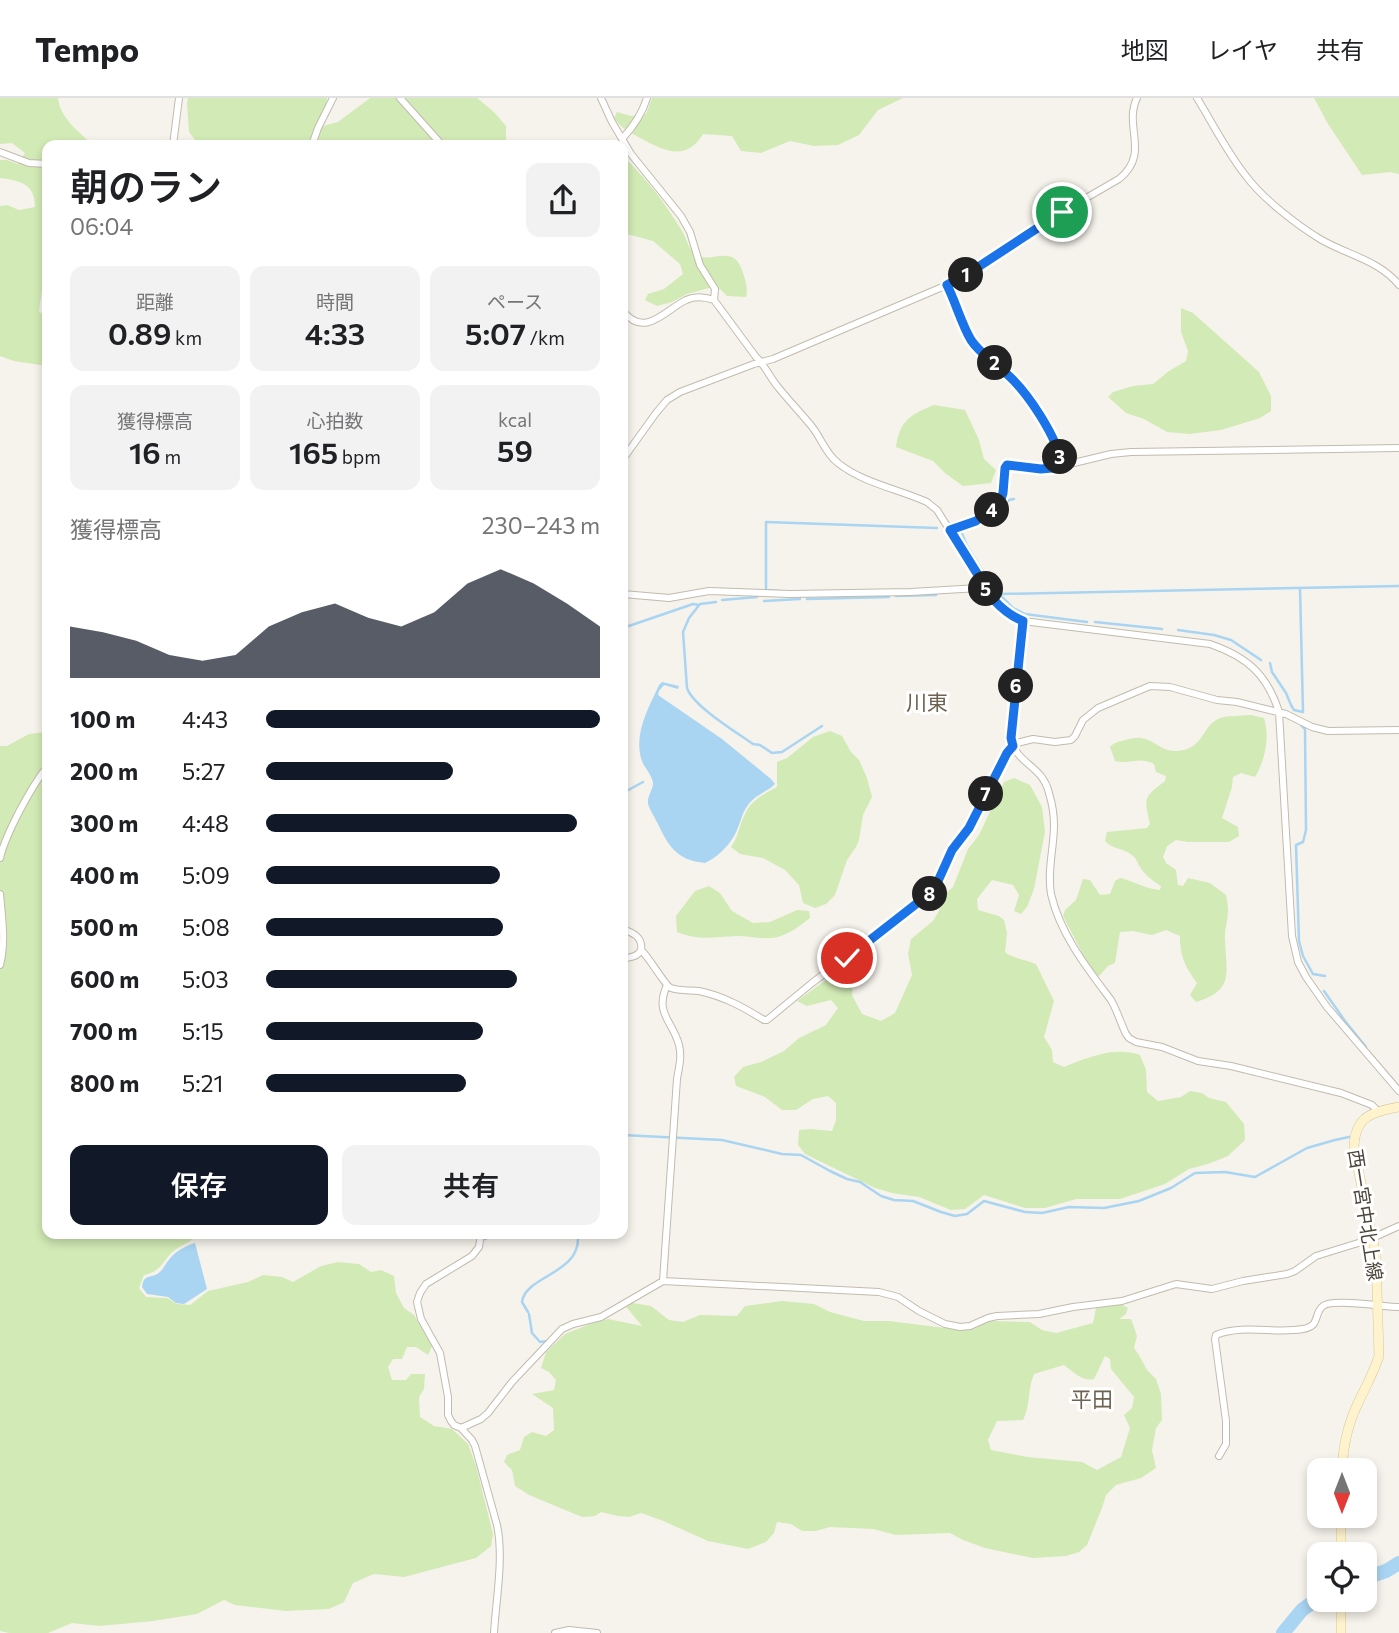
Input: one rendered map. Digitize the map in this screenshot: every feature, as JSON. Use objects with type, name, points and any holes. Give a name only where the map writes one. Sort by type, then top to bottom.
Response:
[{"type":"main road","points":[[1378,1111],[1399,1107]]},
{"type":"main road","name":"西一宮中北上線","points":[[1343,1458],[1350,1424],[1379,1356],[1376,1255],[1354,1149],[1356,1132],[1365,1117],[1378,1111]]},
{"type":"main road","points":[[1341,1612],[1341,1633]]},
{"type":"street","points":[[174,140],[179,98]]},
{"type":"street","points":[[314,140],[334,98]]},
{"type":"street","points":[[401,98],[438,140]]},
{"type":"street","points":[[601,98],[622,139],[640,115],[647,98]]},
{"type":"street","points":[[628,453],[667,400],[680,392],[762,362],[947,285],[1062,212],[1109,186],[1128,172],[1133,164],[1136,154],[1133,117],[1137,98]]},
{"type":"street","points":[[1197,98],[1227,150],[1256,188],[1321,239],[1384,270],[1399,285]]},
{"type":"street","points":[[628,149],[681,216],[690,232],[697,257],[715,289],[714,300]]},
{"type":"street","points":[[0,152],[29,163],[42,164]]},
{"type":"street","points":[[947,285],[972,341],[1029,397],[1063,467]]},
{"type":"street","points":[[628,317],[636,322],[645,323],[654,321],[687,300],[696,297],[714,300],[762,362],[767,373],[811,426],[827,453],[853,473],[927,502],[937,510],[984,586],[1001,608],[1014,617],[1023,621],[1210,643],[1254,668],[1271,689],[1279,712],[1292,936],[1298,961],[1327,1007],[1399,1091]]},
{"type":"street","points":[[950,530],[976,521],[996,506],[1003,493],[1007,465],[1041,469],[1063,467],[1094,457],[1131,452],[1399,448]]},
{"type":"street","points":[[628,594],[669,598],[709,590],[803,594],[911,592],[984,586]]},
{"type":"street","points":[[1023,621],[1011,738],[1013,746],[1019,757],[1035,768],[1049,790],[1054,824],[1049,881],[1056,912],[1082,961],[1110,999],[1129,1038],[1170,1049],[1198,1061],[1231,1066],[1342,1093],[1372,1105],[1378,1111]]},
{"type":"street","points":[[641,950],[671,988],[717,996],[767,1020],[811,983],[934,890],[952,850],[969,828],[1013,746],[1032,739],[1055,742],[1071,740],[1083,720],[1098,708],[1150,686],[1170,687],[1217,700],[1279,712],[1328,732],[1399,730]]},
{"type":"street","points":[[0,858],[42,773]]},
{"type":"street","points":[[0,894],[3,932],[0,965]]},
{"type":"street","points":[[628,931],[635,934],[642,945],[639,954],[628,957]]},
{"type":"street","points":[[663,1281],[677,1079],[681,1065],[678,1042],[664,1012],[663,994],[667,985]]},
{"type":"street","points":[[461,1428],[488,1413],[512,1382],[562,1329],[601,1317],[663,1281],[879,1292],[898,1297],[944,1324],[970,1326],[998,1316],[1048,1313],[1122,1301],[1176,1284],[1212,1289],[1287,1274],[1316,1256],[1372,1238],[1399,1226]]},
{"type":"street","points":[[480,1239],[479,1247],[472,1256],[426,1284],[419,1293],[417,1302],[421,1319],[442,1360],[451,1422],[461,1428],[475,1446],[500,1538],[494,1633]]},
{"type":"street","points":[[1219,1456],[1226,1444],[1226,1421],[1216,1335],[1233,1330],[1304,1329],[1316,1322],[1321,1308],[1329,1303],[1399,1307]]},
{"type":"street","points":[[555,1633],[569,1630],[597,1633]]},
{"type":"green space","points":[[0,98],[58,98],[66,118],[87,140],[42,140],[42,290],[39,311],[42,314],[42,365],[0,356],[0,206],[7,205],[19,210],[35,207],[29,188],[20,182],[0,178],[0,160],[18,164],[25,153],[12,143],[0,144]]},
{"type":"green space","points":[[188,98],[327,98],[318,121],[323,126],[338,122],[370,98],[477,98],[506,126],[506,140],[195,140],[189,132]]},
{"type":"green space","points":[[652,98],[903,98],[878,110],[859,135],[838,145],[814,146],[790,141],[761,153],[741,151],[732,136],[703,134],[689,148],[682,151],[666,150],[629,132],[614,118],[617,112],[631,116],[646,114]]},
{"type":"green space","points":[[1314,98],[1399,98],[1399,174],[1390,172],[1362,175]]},
{"type":"green space","points":[[628,162],[664,204],[692,251],[699,256],[734,258],[740,265],[746,284],[746,297],[727,296],[720,289],[709,288],[657,306],[645,300],[648,294],[664,289],[683,274],[680,264],[653,241],[628,234]]},
{"type":"green space","points":[[1181,308],[1193,313],[1259,372],[1271,396],[1271,411],[1260,418],[1221,430],[1190,434],[1167,432],[1144,419],[1126,413],[1108,397],[1113,392],[1133,386],[1153,384],[1186,361],[1188,351],[1181,332]]},
{"type":"green space","points":[[934,405],[965,410],[979,440],[984,459],[996,470],[991,483],[963,486],[933,461],[896,447],[903,424],[918,412]]},
{"type":"green space","points":[[1251,715],[1264,718],[1267,733],[1264,756],[1255,777],[1241,773],[1233,777],[1222,818],[1238,827],[1239,836],[1229,842],[1176,840],[1167,846],[1163,857],[1166,863],[1176,870],[1178,885],[1183,886],[1188,878],[1210,883],[1226,895],[1227,971],[1223,986],[1217,992],[1196,1002],[1190,995],[1197,983],[1184,961],[1180,936],[1166,930],[1152,935],[1133,931],[1120,932],[1115,963],[1099,976],[1093,974],[1063,916],[1065,910],[1076,900],[1083,879],[1090,880],[1100,895],[1110,894],[1115,881],[1120,878],[1160,890],[1161,886],[1144,873],[1131,854],[1105,841],[1107,832],[1147,828],[1150,824],[1147,799],[1165,781],[1166,776],[1156,772],[1154,764],[1148,762],[1115,761],[1110,747],[1118,742],[1139,738],[1167,750],[1185,750],[1197,743],[1208,727],[1218,719]]},
{"type":"green space","points":[[830,731],[842,736],[859,760],[872,797],[863,815],[859,840],[847,860],[835,895],[826,904],[815,908],[803,903],[799,885],[785,870],[763,858],[740,854],[731,847],[751,805],[777,787],[777,762],[787,758],[813,737]]},
{"type":"green space","points":[[42,733],[42,1239],[192,1239],[175,1250],[159,1268],[144,1275],[139,1288],[146,1297],[167,1298],[177,1304],[190,1305],[208,1291],[248,1282],[263,1275],[282,1277],[293,1282],[321,1266],[338,1262],[359,1264],[371,1272],[381,1270],[394,1276],[396,1293],[404,1308],[414,1315],[432,1346],[428,1355],[416,1347],[407,1347],[402,1359],[393,1359],[388,1367],[392,1380],[406,1380],[411,1374],[425,1374],[424,1389],[419,1397],[420,1417],[434,1426],[452,1429],[468,1444],[493,1534],[491,1546],[476,1558],[404,1577],[374,1574],[353,1583],[344,1602],[329,1609],[286,1611],[235,1605],[224,1600],[197,1614],[153,1621],[99,1626],[72,1623],[48,1633],[0,1631],[0,746],[7,746],[29,734]]},
{"type":"green space","points":[[1014,778],[1030,785],[1042,807],[1045,832],[1034,889],[1021,914],[1014,911],[1019,895],[1013,885],[992,880],[977,899],[978,910],[1004,920],[1007,933],[1005,952],[1036,964],[1054,1001],[1044,1037],[1052,1050],[1053,1062],[1064,1067],[1111,1052],[1140,1055],[1146,1070],[1147,1092],[1158,1101],[1181,1097],[1190,1091],[1226,1102],[1244,1124],[1245,1140],[1228,1156],[1189,1169],[1165,1184],[1120,1199],[1076,1199],[1045,1208],[1025,1208],[984,1195],[965,1209],[951,1210],[919,1197],[875,1188],[805,1154],[798,1145],[799,1130],[832,1131],[836,1120],[836,1103],[828,1096],[813,1099],[796,1110],[782,1110],[765,1097],[736,1086],[734,1077],[743,1067],[784,1051],[799,1038],[826,1025],[838,1008],[831,1000],[807,1006],[797,1001],[845,966],[854,971],[852,995],[862,1014],[881,1021],[895,1013],[912,975],[908,954],[911,939],[933,921],[939,911],[940,898],[953,887],[968,849],[979,835],[1004,782]]},
{"type":"green space","points":[[709,886],[720,893],[732,911],[753,923],[770,922],[797,910],[809,911],[810,918],[781,936],[770,938],[714,938],[677,932],[676,916],[695,891]]},
{"type":"green space","points":[[782,1301],[814,1304],[830,1312],[864,1321],[889,1321],[961,1330],[974,1329],[990,1321],[1030,1322],[1042,1330],[1056,1333],[1093,1323],[1096,1308],[1121,1304],[1128,1308],[1126,1314],[1119,1319],[1131,1319],[1137,1336],[1134,1348],[1147,1370],[1156,1379],[1161,1394],[1162,1420],[1156,1428],[1152,1450],[1156,1468],[1141,1478],[1116,1485],[1106,1495],[1087,1545],[1079,1552],[1066,1556],[1033,1558],[985,1548],[950,1533],[896,1535],[873,1529],[830,1527],[802,1531],[791,1524],[777,1522],[774,1533],[766,1542],[748,1549],[708,1541],[641,1513],[629,1517],[601,1512],[595,1516],[582,1517],[529,1495],[515,1486],[512,1470],[504,1462],[507,1455],[520,1450],[524,1437],[532,1432],[546,1436],[554,1430],[553,1408],[532,1394],[554,1390],[556,1380],[541,1368],[546,1352],[565,1334],[608,1319],[642,1326],[623,1303],[651,1306],[669,1320],[683,1322],[700,1315],[737,1316],[745,1306]],"holes":[[[1105,1356],[1110,1359],[1111,1369],[1134,1397],[1132,1408],[1124,1415],[1130,1428],[1121,1457],[1097,1470],[1082,1462],[1027,1457],[991,1450],[988,1440],[997,1421],[1023,1420],[1034,1374],[1064,1365],[1082,1378],[1090,1380],[1094,1379]]]},
{"type":"water","points":[[662,682],[679,686],[678,689],[664,685],[658,695],[722,739],[775,784],[751,802],[728,844],[705,863],[687,859],[675,851],[648,804],[653,783],[641,758],[639,739],[647,711]]},
{"type":"water","points":[[195,1243],[207,1289],[184,1304],[176,1303],[168,1297],[147,1294],[142,1287],[145,1279],[158,1274],[177,1252]]},
{"type":"waterway","points":[[991,516],[1009,500],[1014,499]]},
{"type":"waterway","points":[[780,591],[766,590],[766,522],[937,528]]},
{"type":"waterway","points":[[980,523],[961,531],[967,546],[992,586]]},
{"type":"waterway","points":[[999,594],[1399,586]]},
{"type":"waterway","points":[[1270,663],[1272,672],[1294,710],[1303,712],[1300,588]]},
{"type":"waterway","points":[[999,594],[1013,608],[1025,614],[1087,622]]},
{"type":"waterway","points":[[896,596],[936,595]]},
{"type":"waterway","points":[[722,600],[757,597]]},
{"type":"waterway","points":[[807,599],[889,597]]},
{"type":"waterway","points":[[764,601],[800,599]]},
{"type":"waterway","points":[[716,602],[700,604],[689,618],[683,632],[687,688],[697,703],[726,726],[772,753],[782,752],[822,726]]},
{"type":"waterway","points":[[628,626],[693,604],[699,605]]},
{"type":"waterway","points":[[1095,622],[1162,629]]},
{"type":"waterway","points":[[1178,630],[1231,640],[1261,660]]},
{"type":"waterway","points":[[1301,725],[1305,729],[1306,830],[1303,842],[1296,845],[1299,941],[1303,956],[1313,974],[1325,976]]},
{"type":"waterway","points":[[628,790],[643,782]]},
{"type":"waterway","points":[[1324,991],[1366,1047]]},
{"type":"waterway","points":[[1363,1115],[1371,1110]]},
{"type":"waterway","points":[[628,1135],[722,1140],[782,1154],[801,1155],[847,1179],[860,1182],[881,1196],[913,1201],[955,1216],[967,1214],[984,1201],[1025,1212],[1042,1213],[1069,1207],[1104,1208],[1139,1201],[1171,1188],[1195,1173],[1225,1172],[1255,1177],[1307,1148],[1349,1137]]},
{"type":"waterway","points":[[528,1312],[522,1302],[525,1293],[570,1260],[576,1250],[578,1239]]},
{"type":"waterway","points":[[529,1314],[532,1333],[540,1342],[547,1341]]},
{"type":"waterway","points":[[1377,1574],[1399,1563]]},
{"type":"waterway","points":[[1283,1633],[1307,1606]]},
{"type":"district","name":"川東","points":[[927,701]]},
{"type":"district","name":"平田","points":[[1092,1398]]},
{"type":"route","points":[[847,958],[934,890],[952,850],[969,828],[1013,746],[1011,738],[1023,621],[1001,608],[993,599],[950,530],[976,521],[996,506],[1003,493],[1007,465],[1041,469],[1063,467],[1029,397],[972,341],[947,285],[1062,212]]}]
